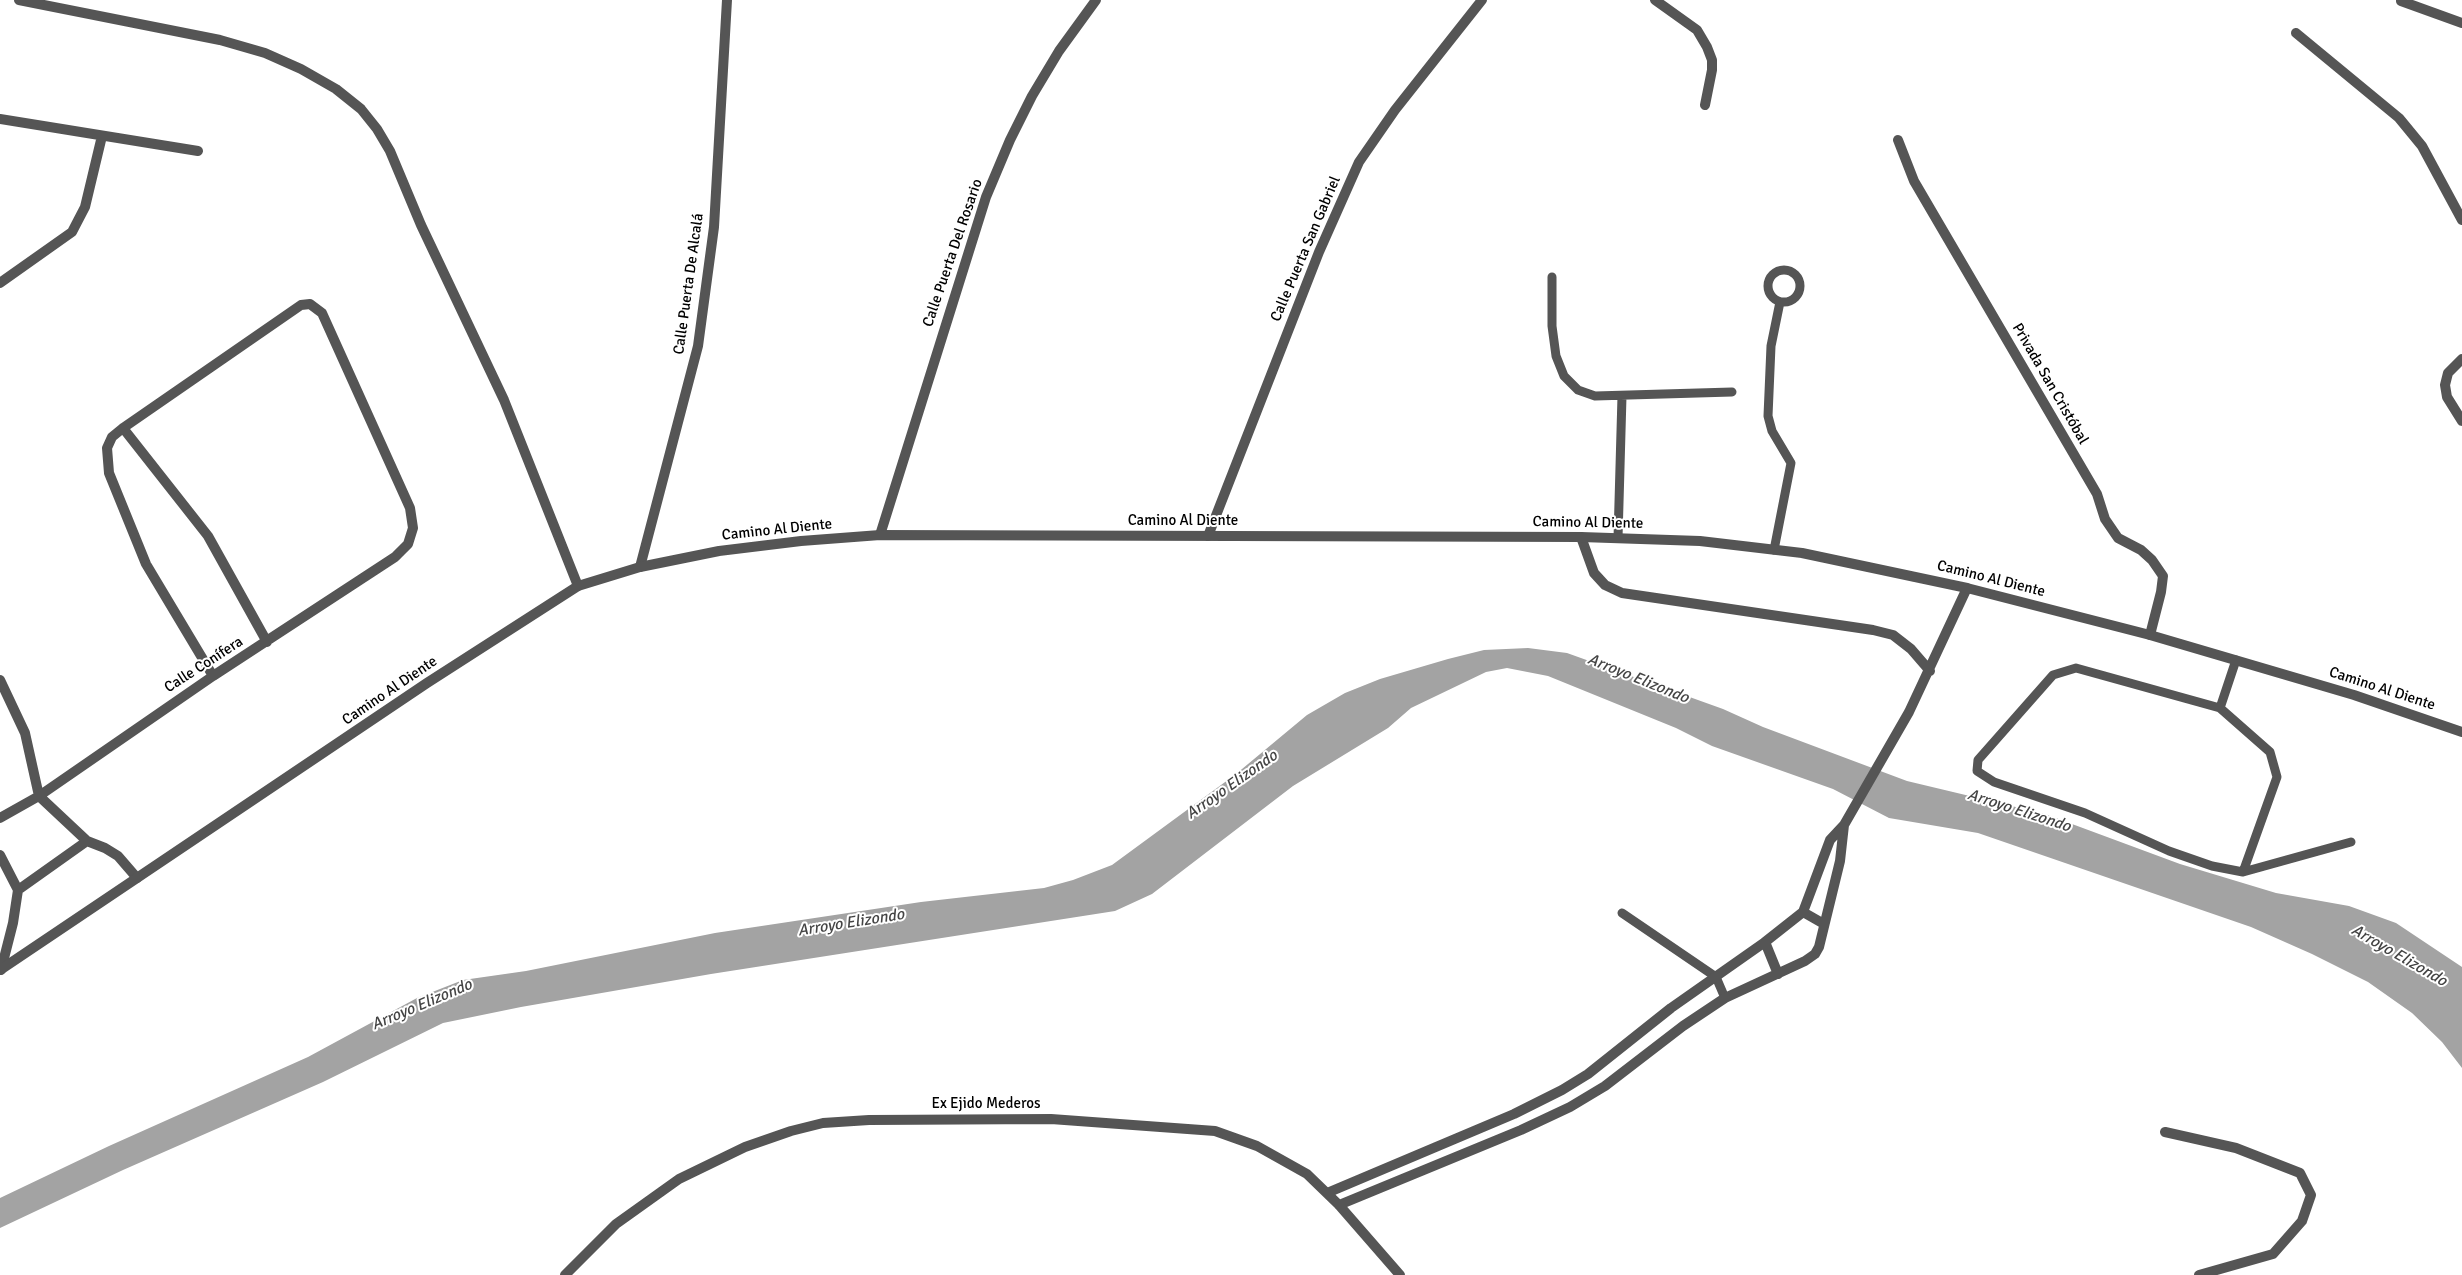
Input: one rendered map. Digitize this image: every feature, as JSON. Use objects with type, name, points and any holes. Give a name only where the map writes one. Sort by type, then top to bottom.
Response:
[{"type":"street","points":[[19,0],[220,40],[265,53],[301,69],[336,89],[361,109],[377,129],[390,151],[421,225],[504,400],[578,586]]},
{"type":"street","name":"Calle Puerta De Alcalá","points":[[640,567],[698,346],[714,227],[727,0]]},
{"type":"street","name":"Calle Puerta Del Rosario","points":[[880,535],[986,197],[1032,96],[1059,51],[1096,0]]},
{"type":"street","name":"Calle Puerta San Gabriel","points":[[1208,536],[1319,252],[1359,162],[1395,110],[1482,0]]},
{"type":"street","points":[[1655,0],[1698,30],[1707,47],[1712,60],[1712,70],[1705,105]]},
{"type":"street","points":[[2400,1],[2462,23]]},
{"type":"street","points":[[2296,33],[2399,118],[2422,146],[2462,220]]},
{"type":"street","points":[[0,118],[198,151]]},
{"type":"street","points":[[0,283],[72,232],[85,207],[102,136]]},
{"type":"street","name":"Privada San Cristóbal","points":[[1898,140],[1914,181],[2097,494],[2105,519],[2118,538],[2141,550],[2152,560],[2163,576],[2162,592],[2150,635]]},
{"type":"street","name":"Calle Conífera","points":[[0,818],[39,796],[213,676],[395,557],[408,544],[414,528],[410,508],[322,313],[310,304],[300,305],[123,428]]},
{"type":"street","points":[[2462,359],[2448,373],[2446,385],[2447,397],[2462,421]]},
{"type":"street","points":[[213,676],[146,564],[109,474],[107,448],[112,437],[123,428],[208,536],[267,642]]},
{"type":"street","name":"Camino Al Diente","points":[[0,970],[427,684],[578,586],[640,567],[719,550],[801,541],[880,535],[1582,537],[1700,541],[1802,553],[1968,588],[2150,635],[2236,660],[2354,695],[2462,732]]},
{"type":"street","points":[[1582,537],[1594,573],[1605,585],[1622,593],[1873,630],[1893,635],[1911,648],[1930,671]]},
{"type":"street","points":[[1327,1193],[1514,1114],[1562,1090],[1588,1074],[1671,1008],[1765,942],[1803,912],[1830,840],[1844,825],[1894,740],[1930,671],[1968,588]]},
{"type":"street","points":[[0,680],[25,733],[39,796],[87,841],[105,848],[118,856],[137,878]]},
{"type":"street","points":[[1340,1205],[1521,1130],[1570,1107],[1605,1086],[1675,1031],[1725,998],[1778,974],[1815,954],[1819,946],[1840,861],[1844,825]]},
{"type":"street","points":[[18,890],[87,841]]},
{"type":"street","points":[[0,855],[18,890],[13,923],[0,970]]},
{"type":"street","points":[[1803,912],[1824,924]]},
{"type":"street","points":[[1765,942],[1778,974]]},
{"type":"street","points":[[1514,1114],[1521,1130]]},
{"type":"street","name":"Ex Ejido Mederos","points":[[565,1275],[616,1224],[679,1179],[745,1148],[823,1123],[869,1120],[1051,1119],[1215,1131],[1257,1146],[1307,1174],[1340,1205],[1400,1275]]},
{"type":"street","points":[[2165,1132],[2236,1148],[2300,1173],[2311,1195],[2302,1221],[2273,1254],[2200,1275]]},
{"type":"lane","points":[[1552,277],[1552,326],[1556,356],[1564,376],[1578,390],[1594,396],[1732,392]]},
{"type":"lane","points":[[1774,550],[1791,463],[1772,431],[1768,416],[1771,346],[1780,302]]},
{"type":"lane","points":[[1618,538],[1622,396]]},
{"type":"lane","points":[[2220,708],[2236,660]]},
{"type":"lane","points":[[2243,872],[2277,777],[2270,752],[2220,708],[2076,668],[2053,675],[1978,760],[1977,771],[1994,782],[2085,813],[2169,851],[2212,866],[2243,872],[2351,842]]},
{"type":"lane","points":[[1622,913],[1716,977],[1725,998]]},
{"type":"water","name":"Arroyo Elizondo","points":[[1528,648],[1567,653],[1723,709],[1763,727],[1907,781],[2045,814],[2180,864],[2276,893],[2349,906],[2396,923],[2462,967],[2462,1068],[2442,1042],[2412,1013],[2368,982],[2312,954],[2251,927],[1978,833],[1889,818],[1833,789],[1712,746],[1676,728],[1548,676],[1507,668],[1486,672],[1411,708],[1388,728],[1293,786],[1152,894],[1115,911],[711,974],[521,1007],[443,1023],[323,1082],[123,1170],[0,1228],[0,1198],[109,1146],[308,1057],[417,998],[463,980],[526,971],[715,933],[921,902],[1044,888],[1073,880],[1112,865],[1236,774],[1307,715],[1345,693],[1380,679],[1484,650]]}]
